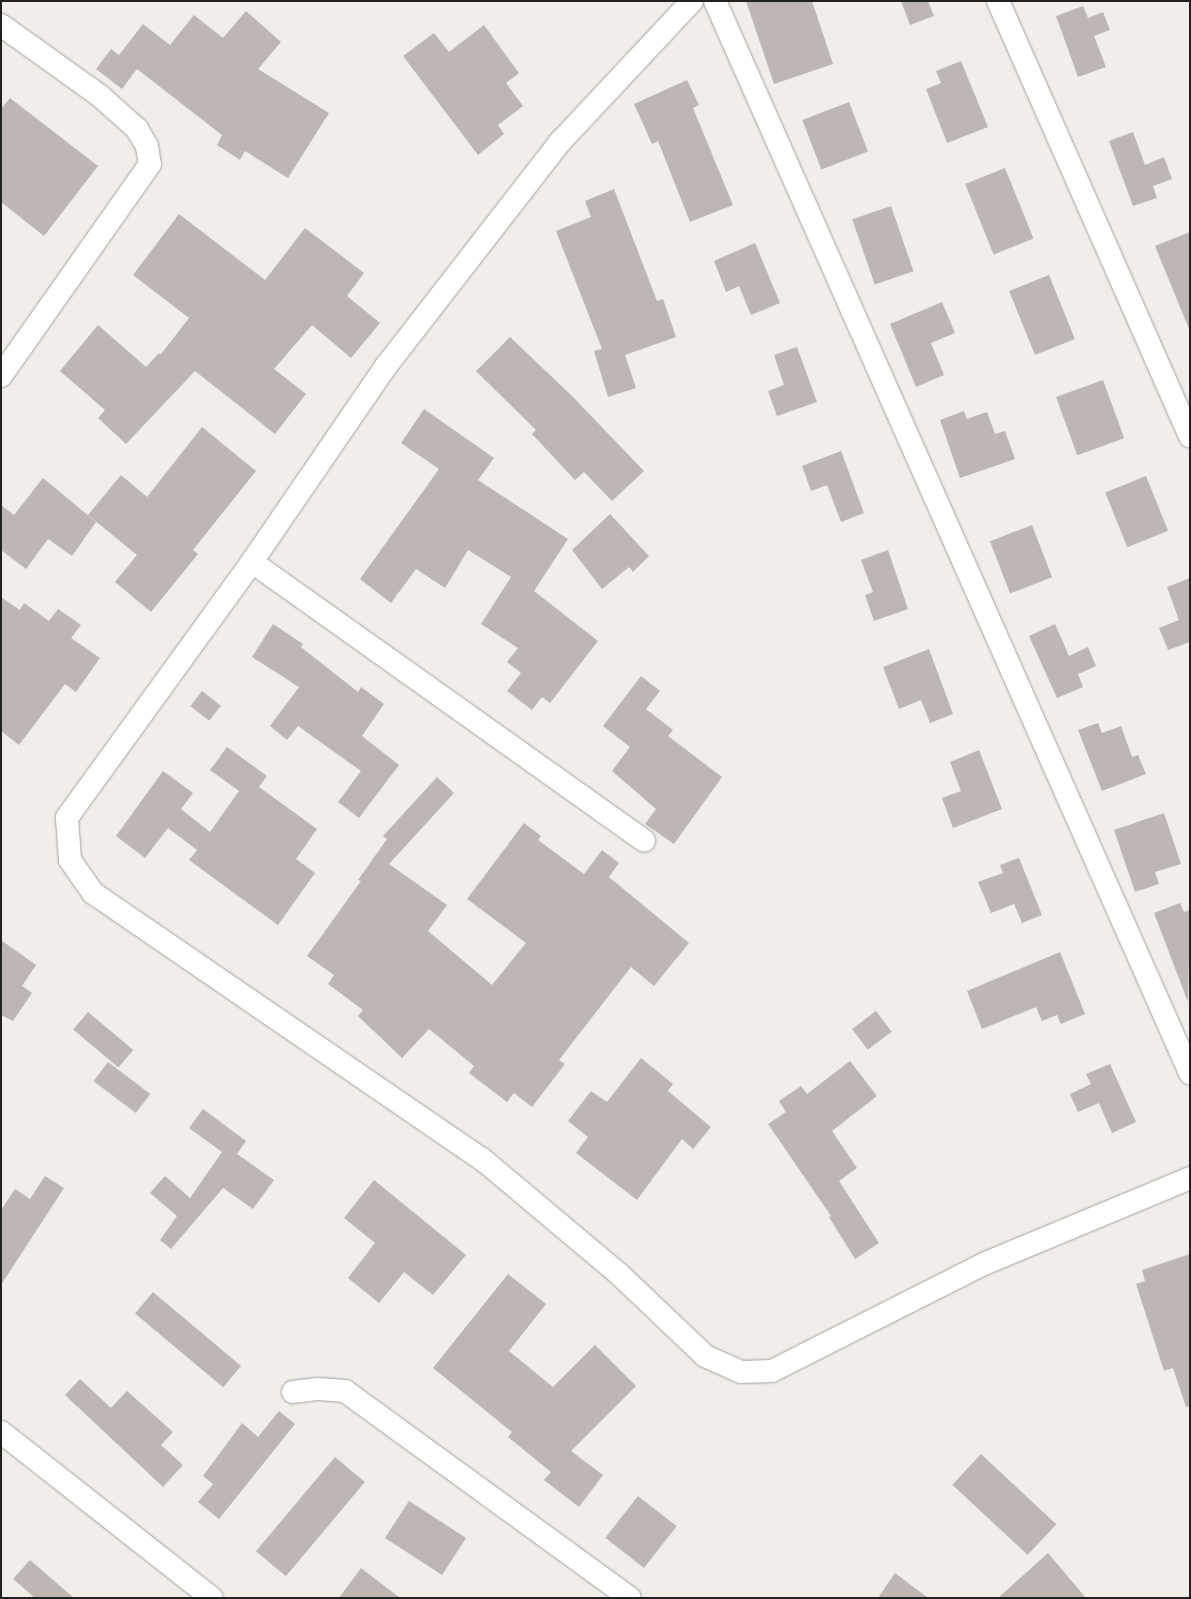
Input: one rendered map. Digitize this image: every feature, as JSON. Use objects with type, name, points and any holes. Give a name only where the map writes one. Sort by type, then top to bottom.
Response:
[{"type":"street","points":[[692,1],[560,142],[386,366],[252,562],[67,818],[70,860],[93,892],[482,1159],[619,1274],[705,1356],[741,1372],[772,1371],[986,1263],[1190,1178]]},
{"type":"street","points":[[715,1],[1190,1073]]},
{"type":"street","points":[[998,1],[1190,438]]},
{"type":"street","points":[[1,25],[100,96],[137,129],[147,146],[150,164],[1,376]]},
{"type":"street","points":[[252,562],[644,841]]},
{"type":"street","points":[[293,1392],[318,1389],[345,1391],[630,1598]]},
{"type":"street","points":[[1,1432],[212,1598]]},
{"type":"building","points":[[746,1],[812,1],[833,64],[774,84]]},
{"type":"building","points":[[901,1],[928,1],[934,16],[910,25]]},
{"type":"building","points":[[1083,6],[1088,18],[1103,12],[1110,30],[1094,36],[1106,67],[1078,77],[1056,16]]},
{"type":"building","points":[[246,11],[281,42],[258,69],[329,113],[288,178],[245,151],[240,160],[217,145],[222,135],[137,69],[122,89],[96,69],[111,49],[119,55],[143,24],[170,45],[194,15],[223,38]]},
{"type":"building","points":[[484,25],[519,73],[506,83],[523,106],[498,125],[504,134],[478,155],[403,56],[434,33],[449,52]]},
{"type":"building","points":[[961,61],[988,127],[947,143],[926,89],[941,83],[936,71]]},
{"type":"building","points":[[687,80],[699,105],[693,108],[733,205],[690,222],[658,141],[652,144],[634,104]]},
{"type":"building","points":[[10,98],[98,166],[44,236],[1,202],[1,109]]},
{"type":"building","points":[[849,102],[868,151],[821,169],[802,120]]},
{"type":"building","points":[[1133,132],[1145,165],[1164,157],[1172,179],[1153,186],[1157,198],[1133,206],[1109,141]]},
{"type":"building","points":[[1005,168],[1033,238],[994,255],[965,184]]},
{"type":"building","points":[[614,189],[657,301],[663,299],[676,337],[625,355],[636,388],[608,397],[594,351],[602,349],[556,231],[591,217],[585,201]]},
{"type":"building","points":[[891,206],[913,271],[875,285],[852,219]]},
{"type":"building","points":[[179,214],[265,280],[305,228],[364,273],[347,296],[380,323],[351,358],[312,325],[274,369],[306,394],[275,434],[195,371],[126,444],[98,418],[105,410],[60,371],[98,325],[146,367],[159,353],[161,354],[189,318],[133,275]]},
{"type":"building","points":[[1190,232],[1190,329],[1189,329],[1155,246]]},
{"type":"building","points":[[755,243],[780,303],[751,315],[739,286],[726,292],[714,261]]},
{"type":"building","points":[[1049,275],[1075,339],[1035,355],[1009,291]]},
{"type":"building","points":[[942,302],[955,333],[931,343],[944,375],[916,387],[890,324]]},
{"type":"building","points":[[510,337],[572,396],[644,471],[612,501],[584,472],[575,480],[532,434],[536,430],[476,371]]},
{"type":"building","points":[[797,347],[817,402],[777,416],[768,391],[784,385],[774,355]]},
{"type":"building","points":[[1103,380],[1124,438],[1077,455],[1056,397]]},
{"type":"building","points":[[424,409],[494,458],[478,480],[568,539],[534,591],[598,641],[550,703],[542,697],[532,710],[507,691],[521,673],[507,662],[518,648],[481,624],[511,577],[468,550],[445,588],[416,569],[391,603],[360,579],[439,469],[401,443]]},
{"type":"building","points":[[964,411],[967,419],[987,412],[995,434],[1005,431],[1015,459],[960,478],[940,420]]},
{"type":"building","points":[[202,427],[256,471],[193,550],[198,554],[151,612],[115,582],[137,555],[88,515],[121,475],[147,497]]},
{"type":"building","points":[[841,451],[864,513],[841,522],[827,485],[811,491],[802,466]]},
{"type":"building","points":[[1146,476],[1168,531],[1127,547],[1105,492]]},
{"type":"building","points":[[43,478],[96,522],[72,556],[48,539],[26,569],[1,550],[1,505],[14,515]]},
{"type":"building","points":[[610,514],[649,556],[633,572],[629,567],[602,589],[572,550]]},
{"type":"building","points":[[1032,525],[1052,577],[1010,593],[990,541]]},
{"type":"building","points":[[888,550],[908,609],[874,621],[865,595],[873,592],[861,560]]},
{"type":"building","points":[[1190,578],[1190,642],[1168,650],[1159,628],[1179,620],[1167,587]]},
{"type":"building","points":[[1,597],[20,610],[24,603],[49,621],[58,609],[81,625],[71,638],[100,658],[76,692],[65,684],[19,745],[1,731]]},
{"type":"building","points":[[273,624],[303,644],[301,647],[358,692],[361,687],[384,704],[362,736],[399,765],[359,818],[338,802],[361,771],[298,726],[287,740],[270,726],[299,687],[252,657]]},
{"type":"building","points":[[1055,624],[1069,656],[1088,647],[1096,666],[1078,674],[1083,687],[1057,698],[1029,636]]},
{"type":"building","points":[[929,649],[953,714],[930,723],[921,700],[899,709],[883,667]]},
{"type":"building","points":[[641,676],[660,691],[646,709],[673,730],[668,736],[722,777],[674,844],[645,824],[656,809],[612,771],[630,747],[603,726]]},
{"type":"building","points":[[202,691],[221,706],[209,721],[190,706]]},
{"type":"building","points":[[1098,723],[1102,733],[1121,726],[1132,757],[1138,755],[1146,774],[1102,791],[1078,730]]},
{"type":"building","points":[[227,747],[267,776],[259,787],[317,829],[296,859],[315,873],[278,925],[189,860],[197,850],[168,828],[145,858],[116,836],[163,771],[193,793],[181,809],[210,832],[239,791],[210,770]]},
{"type":"building","points":[[979,750],[1002,809],[953,828],[942,798],[961,791],[950,762]]},
{"type":"building","points":[[437,777],[454,793],[389,864],[447,905],[428,931],[492,985],[526,943],[467,899],[524,823],[541,836],[538,840],[584,874],[602,850],[619,863],[609,877],[689,943],[654,986],[631,967],[559,1060],[565,1064],[532,1107],[514,1093],[507,1102],[469,1073],[474,1066],[429,1029],[402,1058],[358,1016],[363,1010],[328,984],[334,975],[307,956],[361,881],[358,880],[387,839],[383,836]]},
{"type":"building","points":[[1164,813],[1181,864],[1155,872],[1159,884],[1135,892],[1114,830]]},
{"type":"building","points":[[1019,858],[1042,915],[1022,923],[1014,904],[991,913],[978,882],[1003,873],[1000,865]]},
{"type":"building","points":[[1180,903],[1184,912],[1190,910],[1188,1002],[1154,913]]},
{"type":"building","points":[[1,940],[36,965],[22,986],[32,993],[13,1021],[1,1015]]},
{"type":"building","points":[[1060,952],[1085,1014],[1061,1024],[1057,1015],[1042,1021],[1036,1007],[982,1029],[967,991]]},
{"type":"building","points":[[876,1011],[892,1032],[868,1050],[852,1029]]},
{"type":"building","points":[[88,1012],[133,1050],[118,1068],[73,1030]]},
{"type":"building","points":[[641,1058],[673,1084],[668,1091],[711,1127],[693,1149],[682,1139],[637,1200],[576,1153],[588,1137],[568,1121],[591,1091],[607,1102]]},
{"type":"building","points":[[850,1061],[877,1096],[832,1131],[857,1168],[839,1181],[879,1243],[855,1259],[829,1217],[831,1216],[768,1124],[786,1112],[779,1101],[801,1086],[807,1094]]},
{"type":"building","points":[[108,1062],[150,1094],[136,1113],[94,1081]]},
{"type":"building","points":[[1110,1064],[1136,1122],[1112,1133],[1099,1103],[1078,1112],[1070,1094],[1091,1084],[1086,1074]]},
{"type":"building","points":[[203,1109],[246,1141],[237,1154],[274,1180],[253,1209],[223,1188],[171,1249],[160,1240],[177,1216],[150,1193],[165,1176],[190,1198],[222,1152],[189,1128]]},
{"type":"building","points":[[45,1176],[64,1188],[1,1285],[1,1210],[15,1189],[30,1199]]},
{"type":"building","points":[[374,1180],[466,1255],[433,1295],[404,1272],[379,1303],[348,1278],[375,1243],[344,1218]]},
{"type":"building","points":[[1190,1254],[1190,1406],[1186,1407],[1173,1368],[1164,1371],[1136,1284],[1145,1281],[1142,1270]]},
{"type":"building","points":[[508,1274],[546,1304],[509,1351],[553,1387],[595,1345],[636,1386],[571,1451],[603,1475],[579,1507],[544,1480],[551,1472],[508,1437],[512,1432],[433,1368]]},
{"type":"building","points":[[153,1292],[241,1366],[223,1387],[135,1313]]},
{"type":"building","points":[[80,1379],[111,1408],[127,1391],[173,1432],[161,1445],[183,1465],[163,1487],[65,1395]]},
{"type":"building","points":[[279,1411],[295,1424],[219,1519],[198,1502],[213,1484],[203,1476],[242,1423],[258,1437]]},
{"type":"building","points":[[981,1454],[1056,1524],[1028,1555],[952,1485]]},
{"type":"building","points":[[335,1457],[365,1482],[286,1576],[256,1551]]},
{"type":"building","points":[[638,1496],[677,1526],[644,1568],[605,1538]]},
{"type":"building","points":[[409,1501],[466,1538],[442,1575],[385,1538]]},
{"type":"building","points":[[1048,1553],[1086,1598],[998,1598]]},
{"type":"building","points":[[30,1560],[74,1598],[35,1598],[13,1579]]},
{"type":"building","points":[[361,1568],[400,1598],[339,1598]]},
{"type":"building","points":[[895,1573],[928,1598],[878,1598]]}]
